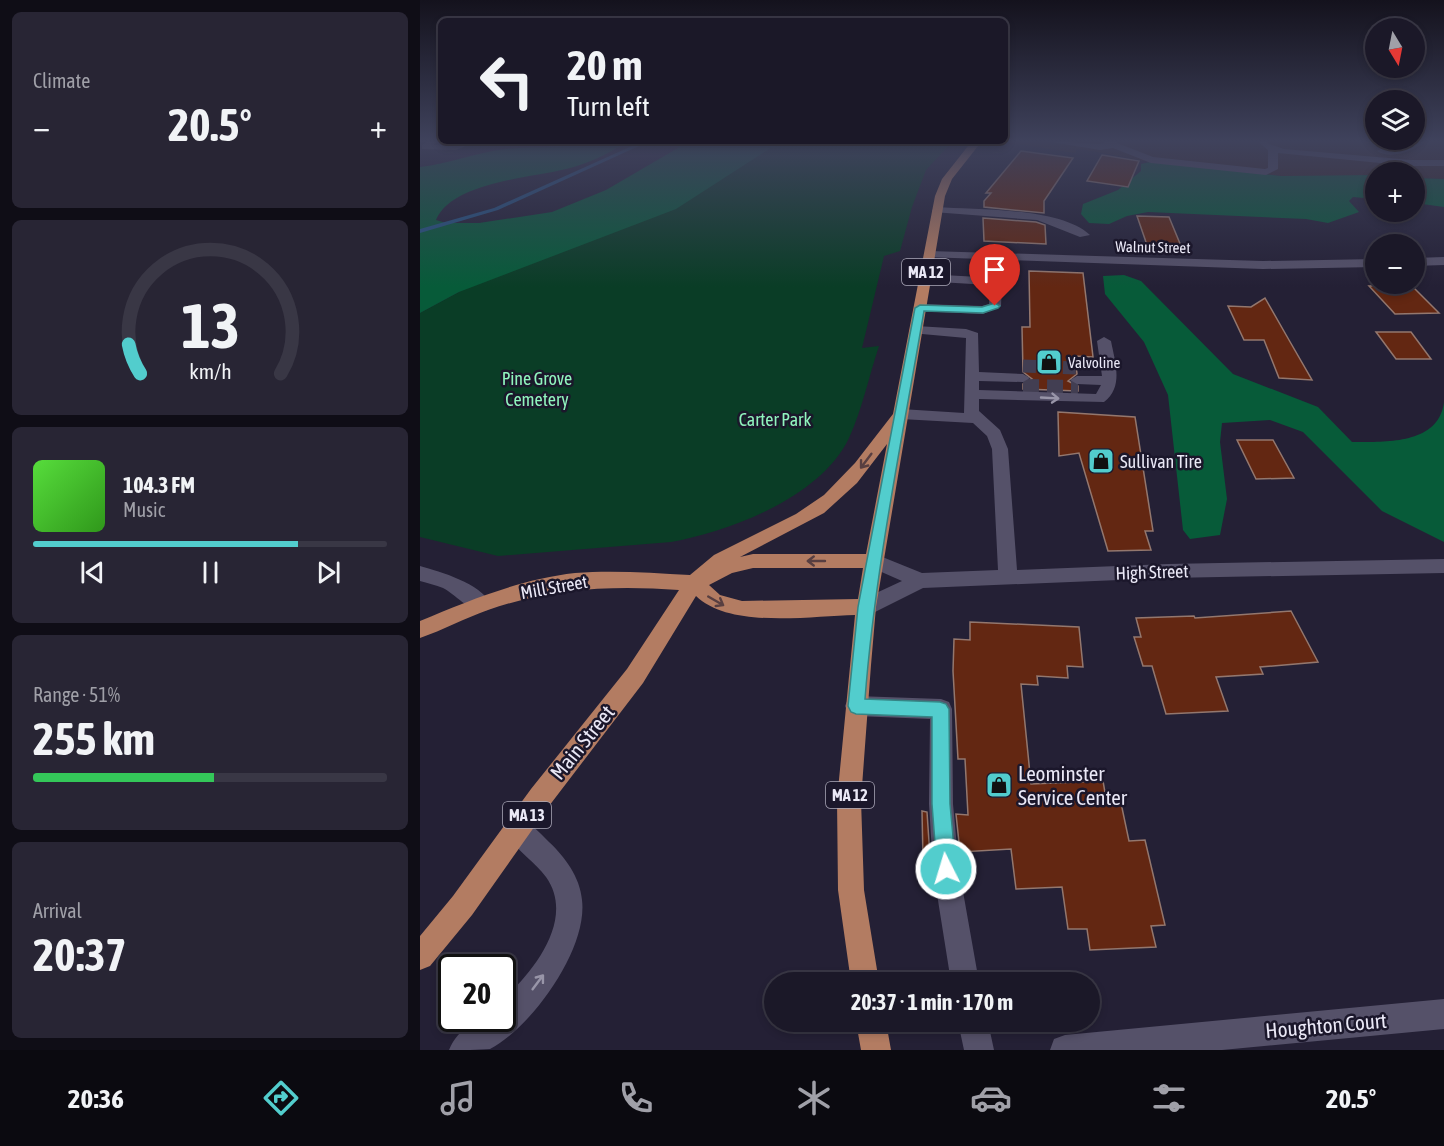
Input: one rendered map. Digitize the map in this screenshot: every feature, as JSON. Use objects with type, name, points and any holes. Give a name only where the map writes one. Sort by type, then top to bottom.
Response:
[{"type":"main road","name":"MA 12","points":[[863,972],[851,890],[849,800],[866,607],[937,210],[944,189]]},
{"type":"main road","points":[[695,583],[718,563],[743,547],[816,511],[834,497],[856,474],[901,414]]},
{"type":"main road","points":[[695,583],[727,567],[753,561],[875,561]]},
{"type":"main road","name":"Mill Street","points":[[420,630],[481,604],[527,590],[574,581],[634,579],[695,583]]},
{"type":"main road","points":[[695,583],[714,601],[742,609],[866,607]]},
{"type":"main road","name":"Main Street","points":[[420,956],[446,930],[550,782],[636,675],[695,583]]},
{"type":"main road","points":[[873,1032],[876,1050]]},
{"type":"street","points":[[937,210],[1037,217],[1052,220],[1084,235]]},
{"type":"street","name":"Walnut Street","points":[[929,255],[1263,265],[1365,263]]},
{"type":"street","points":[[1425,262],[1444,261]]},
{"type":"street","points":[[920,308],[983,310],[995,306],[996,283],[993,281],[925,278]]},
{"type":"street","points":[[916,330],[971,334],[970,412],[994,434],[1000,449],[1008,577]]},
{"type":"street","points":[[971,380],[1092,400],[1105,396],[1109,380],[1104,341]]},
{"type":"street","points":[[971,380],[1023,377]]},
{"type":"street","points":[[1077,379],[1109,380]]},
{"type":"street","points":[[901,414],[974,418]]},
{"type":"street","points":[[875,561],[920,581]]},
{"type":"street","name":"High Street","points":[[866,607],[920,581],[1168,571],[1444,566]]},
{"type":"street","points":[[420,573],[450,583],[481,604]]},
{"type":"street","points":[[856,706],[940,709],[941,804],[946,869],[963,972]]},
{"type":"street","points":[[464,1050],[522,1002],[555,960],[571,917],[566,886],[550,861],[517,829]]},
{"type":"street","name":"Houghton Court","points":[[1065,1050],[1444,1014]]},
{"type":"street","points":[[975,1032],[979,1050]]},
{"type":"green space","points":[[420,189],[478,189],[458,197],[445,207],[436,220],[446,223],[479,223],[552,212],[608,189],[707,189],[676,209],[459,292],[420,313]]},
{"type":"green space","name":"Pine Grove Cemetery","points":[[678,189],[919,189],[900,251],[884,256],[862,348],[879,346],[854,427],[836,459],[818,478],[772,508],[746,520],[695,537],[671,542],[498,556],[420,537],[420,313],[459,292]]},
{"type":"green space","points":[[1119,189],[1365,189],[1365,198],[1353,197],[1349,201],[1359,212],[1328,223],[1306,219],[1148,212],[1127,216],[1109,224],[1089,223],[1081,214],[1083,204]]},
{"type":"green space","points":[[1425,189],[1444,189],[1444,207],[1425,204]]},
{"type":"green space","points":[[1124,275],[1141,281],[1233,374],[1318,407],[1352,442],[1394,441],[1421,434],[1440,416],[1444,402],[1444,542],[1382,511],[1303,432],[1270,420],[1222,423],[1220,442],[1227,499],[1220,535],[1190,539],[1183,530],[1168,395],[1144,342],[1105,294],[1103,276]]},
{"type":"building","points":[[989,189],[1052,189],[1044,201],[1044,213],[984,207],[984,201],[991,193],[986,193]]},
{"type":"building","points":[[1137,216],[1169,217],[1181,246],[1147,245]]},
{"type":"building","points":[[983,218],[1036,222],[1045,225],[1046,244],[984,241]]},
{"type":"building","points":[[1029,271],[1083,273],[1093,357],[1075,356],[1077,374],[1068,381],[1078,386],[1078,391],[1023,389],[1023,384],[1032,379],[1023,372],[1022,327],[1030,327]]},
{"type":"building","points":[[1376,294],[1420,294],[1439,313],[1395,314]]},
{"type":"building","points":[[1265,298],[1312,380],[1279,378],[1264,340],[1244,340],[1228,306],[1251,307]]},
{"type":"building","points":[[1376,332],[1411,332],[1431,359],[1396,359]]},
{"type":"building","name":"Sullivan Tire","points":[[1058,412],[1135,417],[1153,531],[1145,531],[1151,550],[1108,551],[1079,453],[1059,456]]},
{"type":"building","points":[[1237,440],[1273,440],[1294,478],[1256,479]]},
{"type":"building","points":[[1291,611],[1318,662],[1260,667],[1263,674],[1216,677],[1228,711],[1166,714],[1152,666],[1143,666],[1134,637],[1141,637],[1136,618],[1194,616],[1195,618]]},
{"type":"building","points":[[970,622],[1079,627],[1083,667],[1067,666],[1068,678],[1037,676],[1038,685],[1021,684],[1031,784],[1103,781],[1107,804],[1121,803],[1129,841],[1145,840],[1165,925],[1151,926],[1156,947],[1090,950],[1087,929],[1068,929],[1062,887],[1016,889],[1011,849],[960,852],[956,814],[968,815],[965,759],[958,759],[953,671],[954,639],[970,640]]},
{"type":"building","points":[[922,811],[927,812],[930,857],[923,859]]},
{"type":"waterway","points":[[420,231],[496,209],[540,189]]},
{"type":"tunnel","points":[[1023,366],[1076,368]]},
{"type":"tunnel","points":[[1023,387],[1078,388]]},
{"type":"place","name":"Valvoline","points":[[1049,362]]},
{"type":"place","name":"Sullivan Tire","points":[[1101,461]]},
{"type":"place","name":"Leominster Service Center","points":[[999,785]]},
{"type":"route","points":[[946,869],[941,804],[940,709],[856,706],[866,607],[920,308],[983,310],[995,306]]},
{"type":"park label","name":"Carter Park","points":[[775,419]]}]
